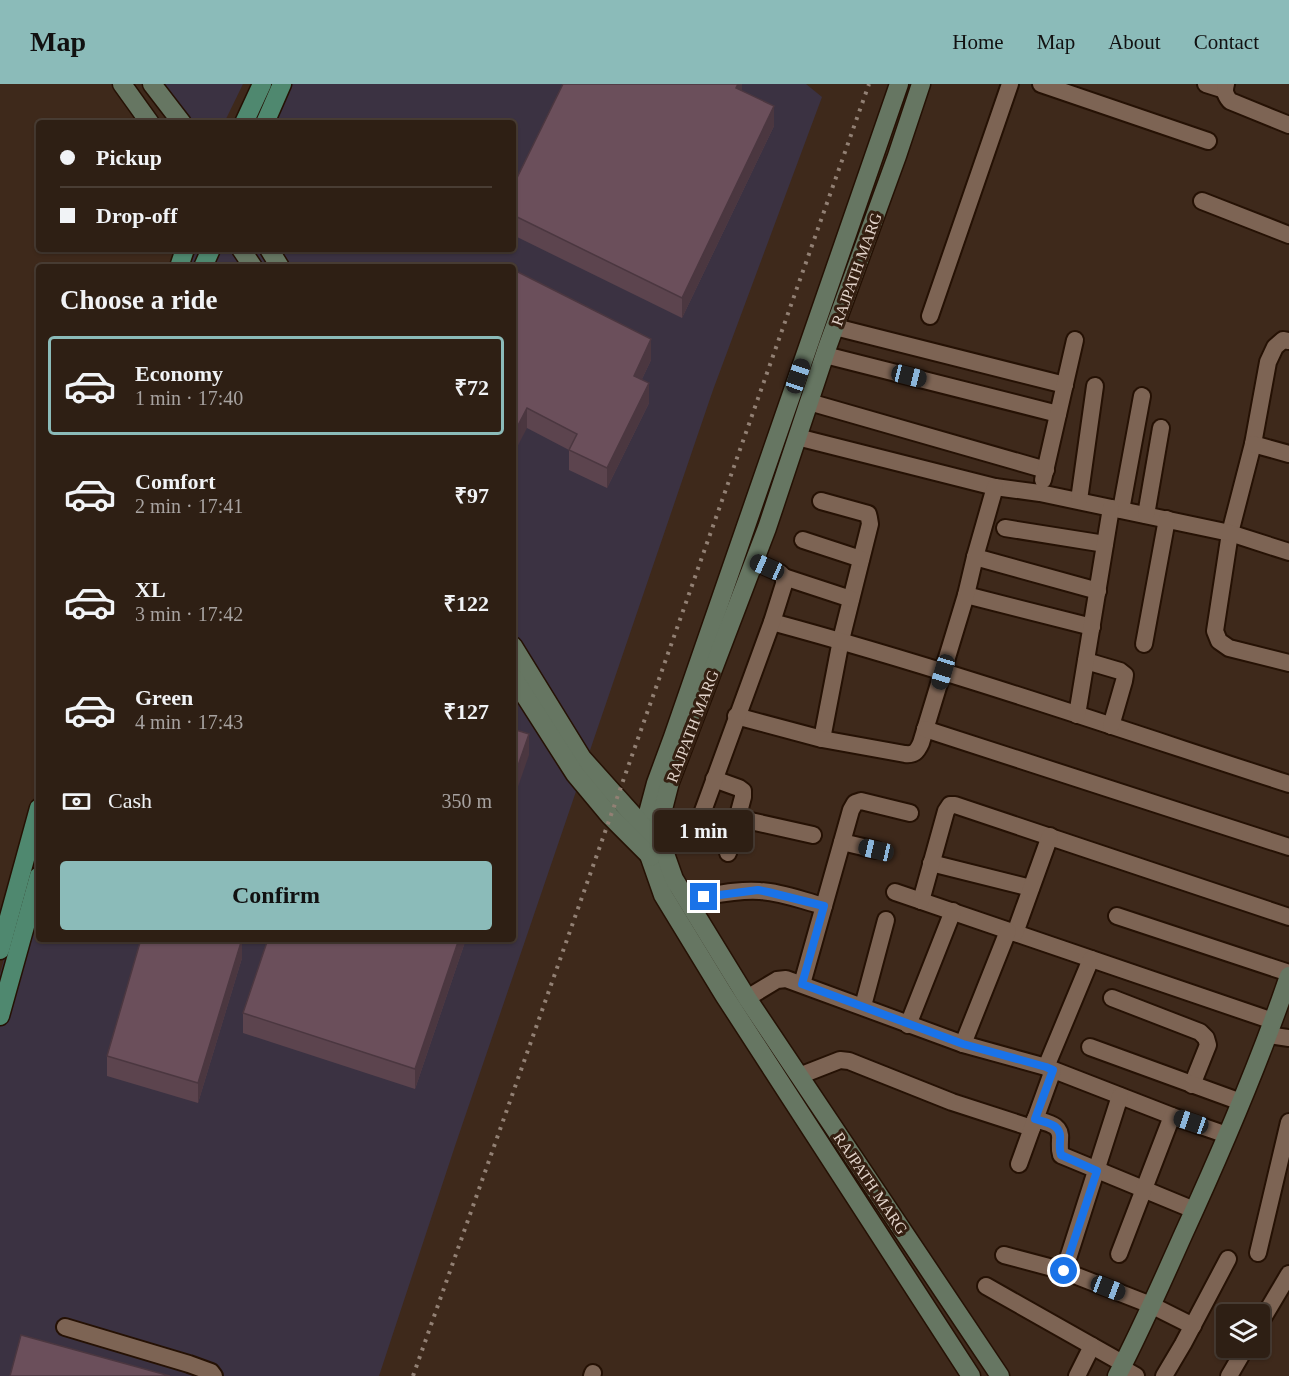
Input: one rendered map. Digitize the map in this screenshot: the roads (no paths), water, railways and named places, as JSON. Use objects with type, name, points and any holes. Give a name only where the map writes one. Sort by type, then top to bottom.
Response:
[{"type":"main road","points":[[122,84],[148,120]]},
{"type":"main road","points":[[152,84],[180,120]]},
{"type":"main road","points":[[245,120],[262,84]]},
{"type":"main road","points":[[266,120],[282,84]]},
{"type":"main road","name":"RAJPATH MARG","points":[[899,84],[656,783],[646,829],[656,851],[747,998],[1000,1376]]},
{"type":"main road","name":"RAJPATH MARG","points":[[921,84],[834,327],[754,561],[670,782],[661,817],[656,851],[663,895],[724,995],[971,1376]]},
{"type":"main road","points":[[516,651],[582,758],[646,829]]},
{"type":"main road","name":"RAJPATH MARG","points":[[516,682],[575,774],[610,816],[656,851]]},
{"type":"main road","points":[[0,950],[36,819]]},
{"type":"main road","points":[[0,1016],[36,887]]},
{"type":"main road","points":[[1125,1371],[1241,1102],[1289,974]]},
{"type":"street","points":[[930,316],[1010,84]]},
{"type":"street","points":[[1041,84],[1208,141]]},
{"type":"street","points":[[1206,84],[1225,87],[1226,96],[1230,101],[1289,126]]},
{"type":"street","points":[[1202,201],[1289,235]]},
{"type":"street","points":[[834,327],[1065,385]]},
{"type":"street","points":[[1040,493],[1075,340]]},
{"type":"street","points":[[1289,341],[1283,340],[1275,347],[1268,362],[1253,444],[1230,533],[1215,631],[1219,641],[1229,648],[1289,663]]},
{"type":"street","points":[[825,355],[1058,414]]},
{"type":"street","points":[[1079,500],[1095,386]]},
{"type":"street","points":[[1077,715],[1105,544],[1116,509],[1142,396]]},
{"type":"street","points":[[809,402],[1046,470]]},
{"type":"street","points":[[1146,515],[1161,428]]},
{"type":"street","points":[[797,437],[995,487],[1079,500],[1230,533],[1289,552]]},
{"type":"street","points":[[1253,444],[1289,454]]},
{"type":"street","points":[[736,716],[822,739],[912,755],[917,751],[966,595],[995,487]]},
{"type":"street","points":[[821,501],[868,514],[870,524],[841,640],[822,739]]},
{"type":"street","points":[[1144,644],[1167,519]]},
{"type":"street","points":[[1005,528],[1105,544]]},
{"type":"street","points":[[803,540],[861,559]]},
{"type":"street","points":[[975,557],[1098,591]]},
{"type":"street","points":[[754,561],[780,573],[784,578],[851,599]]},
{"type":"street","points":[[702,811],[772,622],[784,578]]},
{"type":"street","points":[[966,595],[1092,627]]},
{"type":"street","points":[[772,622],[841,640],[1289,784]]},
{"type":"street","points":[[1086,661],[1120,671],[1125,675],[1111,726]]},
{"type":"street","points":[[925,729],[1289,847]]},
{"type":"street","points":[[714,779],[743,791],[728,854]]},
{"type":"street","points":[[802,984],[851,810],[855,803],[861,801],[910,813]]},
{"type":"street","points":[[921,901],[946,811],[950,805],[955,805],[1289,917]]},
{"type":"street","points":[[737,818],[813,835]]},
{"type":"street","points":[[963,1044],[1031,888],[1050,836]]},
{"type":"street","points":[[842,842],[876,850]]},
{"type":"street","points":[[931,863],[1031,888]]},
{"type":"street","points":[[686,899],[758,890],[824,906]]},
{"type":"street","points":[[895,892],[1091,959],[1270,1028],[1289,1038]]},
{"type":"street","points":[[908,1024],[953,911]]},
{"type":"street","points":[[1117,916],[1289,974]]},
{"type":"street","points":[[863,1006],[886,920]]},
{"type":"street","points":[[1019,1164],[1050,1069],[1091,959]]},
{"type":"street","points":[[747,998],[777,980],[786,979],[963,1044],[1050,1069],[1227,1135]]},
{"type":"street","points":[[1112,998],[1200,1032],[1206,1038],[1208,1045],[1192,1085]]},
{"type":"street","points":[[1090,1047],[1241,1102]]},
{"type":"street","points":[[799,1076],[840,1060],[849,1061],[952,1102],[1056,1127],[1060,1130],[1061,1155],[1194,1210]]},
{"type":"street","points":[[1064,1271],[1120,1096]]},
{"type":"street","points":[[1119,1254],[1172,1116]]},
{"type":"street","points":[[1258,1253],[1289,1122]]},
{"type":"street","points":[[1004,1255],[1064,1271],[1152,1305],[1193,1326]]},
{"type":"street","points":[[1164,1376],[1228,1259]]},
{"type":"street","points":[[1270,1306],[1289,1274]]},
{"type":"street","points":[[986,1286],[1092,1346],[1125,1371]]},
{"type":"street","points":[[65,1328],[189,1364],[211,1372],[214,1376]]},
{"type":"street","points":[[1077,1376],[1092,1346]]},
{"type":"street","points":[[1229,1376],[1240,1358]]},
{"type":"railway","points":[[413,1376],[869,84]]}]
